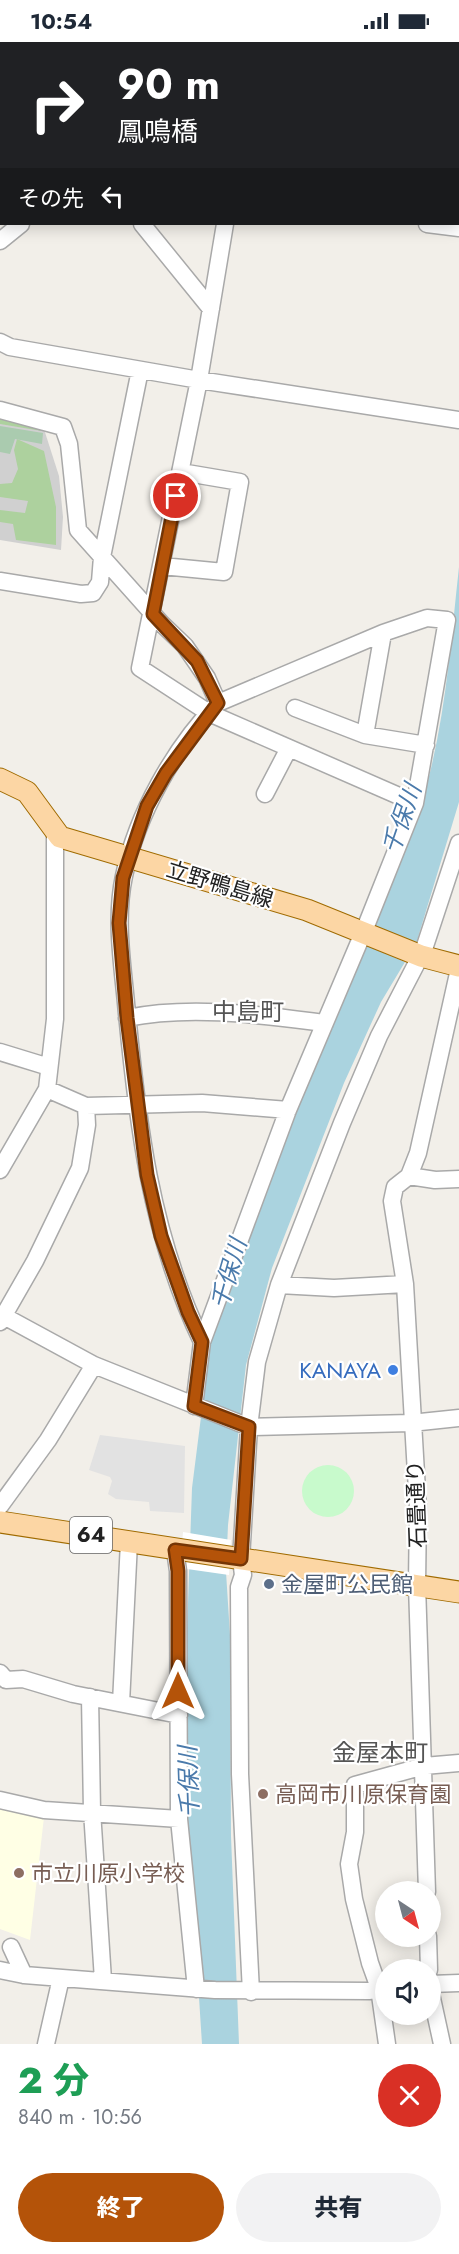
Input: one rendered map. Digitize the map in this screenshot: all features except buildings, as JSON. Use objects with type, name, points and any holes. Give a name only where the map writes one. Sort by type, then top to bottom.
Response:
[{"type":"main road","points":[[0,779],[27,792],[55,832]]},
{"type":"main road","name":"立野鴨島線","points":[[55,832],[60,837],[307,910],[419,955],[459,967]]},
{"type":"main road","name":"64","points":[[0,1522],[178,1551],[459,1592]]},
{"type":"street","points":[[0,242],[20,225]]},
{"type":"street","points":[[143,225],[211,309]]},
{"type":"street","points":[[225,225],[199,380],[153,614],[140,668],[289,748],[415,803]]},
{"type":"street","points":[[435,225],[459,228]]},
{"type":"street","points":[[0,342],[10,347],[140,370],[459,420]]},
{"type":"street","points":[[0,581],[81,594],[93,593],[100,582],[102,557],[140,370]]},
{"type":"street","points":[[0,410],[63,427],[69,444],[78,530],[197,661],[213,708]]},
{"type":"street","points":[[162,566],[224,572],[240,482],[181,472]]},
{"type":"street","points":[[196,1407],[202,1342],[288,1110],[365,934],[415,803],[447,620],[427,618],[383,633],[213,708],[166,773],[147,806],[129,857],[119,923],[127,1018],[147,1175],[161,1236],[188,1312],[202,1342]]},
{"type":"street","points":[[365,735],[383,633]]},
{"type":"street","points":[[295,708],[365,735],[426,745]]},
{"type":"street","points":[[265,794],[289,748]]},
{"type":"street","points":[[0,1170],[47,1089],[55,1019],[55,832]]},
{"type":"street","points":[[249,1991],[240,1774],[239,1587],[243,1575],[235,1558],[247,1426],[257,1362],[279,1285],[342,1123],[379,1036],[419,955],[456,866],[459,843]]},
{"type":"street","name":"石畳通り","points":[[427,1881],[417,1586],[418,1508],[411,1423],[405,1284],[392,1201],[395,1187],[409,1176],[418,1153],[459,967]]},
{"type":"street","points":[[127,1018],[162,1011],[274,1017],[325,1023]]},
{"type":"street","points":[[0,1052],[49,1067]]},
{"type":"street","points":[[47,1089],[86,1106],[202,1103],[288,1110]]},
{"type":"street","points":[[86,1106],[87,1125],[80,1168],[66,1202],[1,1317],[94,1365],[247,1426],[411,1423],[459,1418]]},
{"type":"street","points":[[409,1176],[435,1180],[459,1179]]},
{"type":"street","points":[[279,1285],[334,1288],[405,1284]]},
{"type":"street","points":[[0,1506],[48,1440],[94,1365]]},
{"type":"street","points":[[121,1703],[129,1542]]},
{"type":"street","points":[[178,1551],[179,1819],[196,1989]]},
{"type":"street","points":[[0,1673],[6,1680],[23,1679],[43,1687],[179,1715]]},
{"type":"street","points":[[90,1697],[92,1811],[103,1980]]},
{"type":"street","points":[[375,1973],[370,1963],[354,1899],[349,1864],[356,1832],[355,1785],[424,1766],[459,1763]]},
{"type":"street","points":[[0,1800],[44,1810],[92,1811],[179,1819]]},
{"type":"street","points":[[11,1947],[24,1975]]},
{"type":"street","points":[[0,1970],[24,1975],[196,1989],[375,1990]]},
{"type":"street","points":[[46,2044],[61,1978]]},
{"type":"street","points":[[441,1984],[459,1983]]},
{"type":"street","points":[[385,2025],[387,2044]]},
{"type":"street","points":[[438,2025],[442,2044]]},
{"type":"shaded area","points":[[0,417],[43,426],[59,476],[63,517],[61,550],[0,540]]},
{"type":"shaded area","points":[[0,426],[43,433],[42,444],[15,439],[10,454],[0,452]]},
{"type":"shaded area","points":[[100,1435],[185,1446],[184,1513],[150,1511],[149,1502],[116,1499],[108,1494],[112,1481],[110,1477],[89,1470]]},
{"type":"shaded area","name":"市立川原小学校","points":[[0,1806],[44,1817],[30,1940],[0,1929]]},
{"type":"green space","points":[[0,414],[45,428],[42,431],[0,424]]},
{"type":"green space","points":[[17,439],[44,451],[56,507],[56,545],[16,540],[13,524],[0,522],[0,510],[25,513],[28,501],[0,497],[0,484],[12,483],[18,469],[14,450]]},
{"type":"green space","points":[[328,1465],[338,1467],[346,1473],[352,1481],[354,1491],[352,1501],[346,1509],[338,1515],[328,1517],[318,1515],[310,1509],[304,1501],[302,1491],[304,1481],[310,1473],[318,1467]]},
{"type":"water","points":[[459,567],[459,802],[416,944],[373,925],[410,838],[434,758],[447,676]]},
{"type":"water","name":"千保川","points":[[365,945],[405,962],[381,1002],[344,1083],[272,1268],[246,1365],[228,1525],[226,1572],[230,1635],[231,1836],[239,2044],[202,2044],[187,1810],[186,1661],[192,1488],[211,1338],[233,1263]]},
{"type":"pier","points":[[183,1532],[231,1540],[229,1575],[180,1568]]},
{"type":"place","name":"KANAYA","points":[[393,1370]]},
{"type":"place","name":"金屋町公民館","points":[[269,1584]]},
{"type":"place","name":"高岡市川原保育園","points":[[263,1794]]},
{"type":"place","name":"市立川原小学校","points":[[19,1873]]},
{"type":"district","name":"中島町","points":[[248,1012]]},
{"type":"district","name":"金屋本町","points":[[380,1753]]},
{"type":"route","points":[[176,496],[153,614],[197,661],[218,703],[208,713],[166,773],[147,806],[123,878],[119,923],[127,1018],[147,1175],[161,1236],[188,1312],[202,1342],[194,1406],[249,1427],[241,1559],[175,1550],[175,1564],[178,1571],[178,1691]]}]
